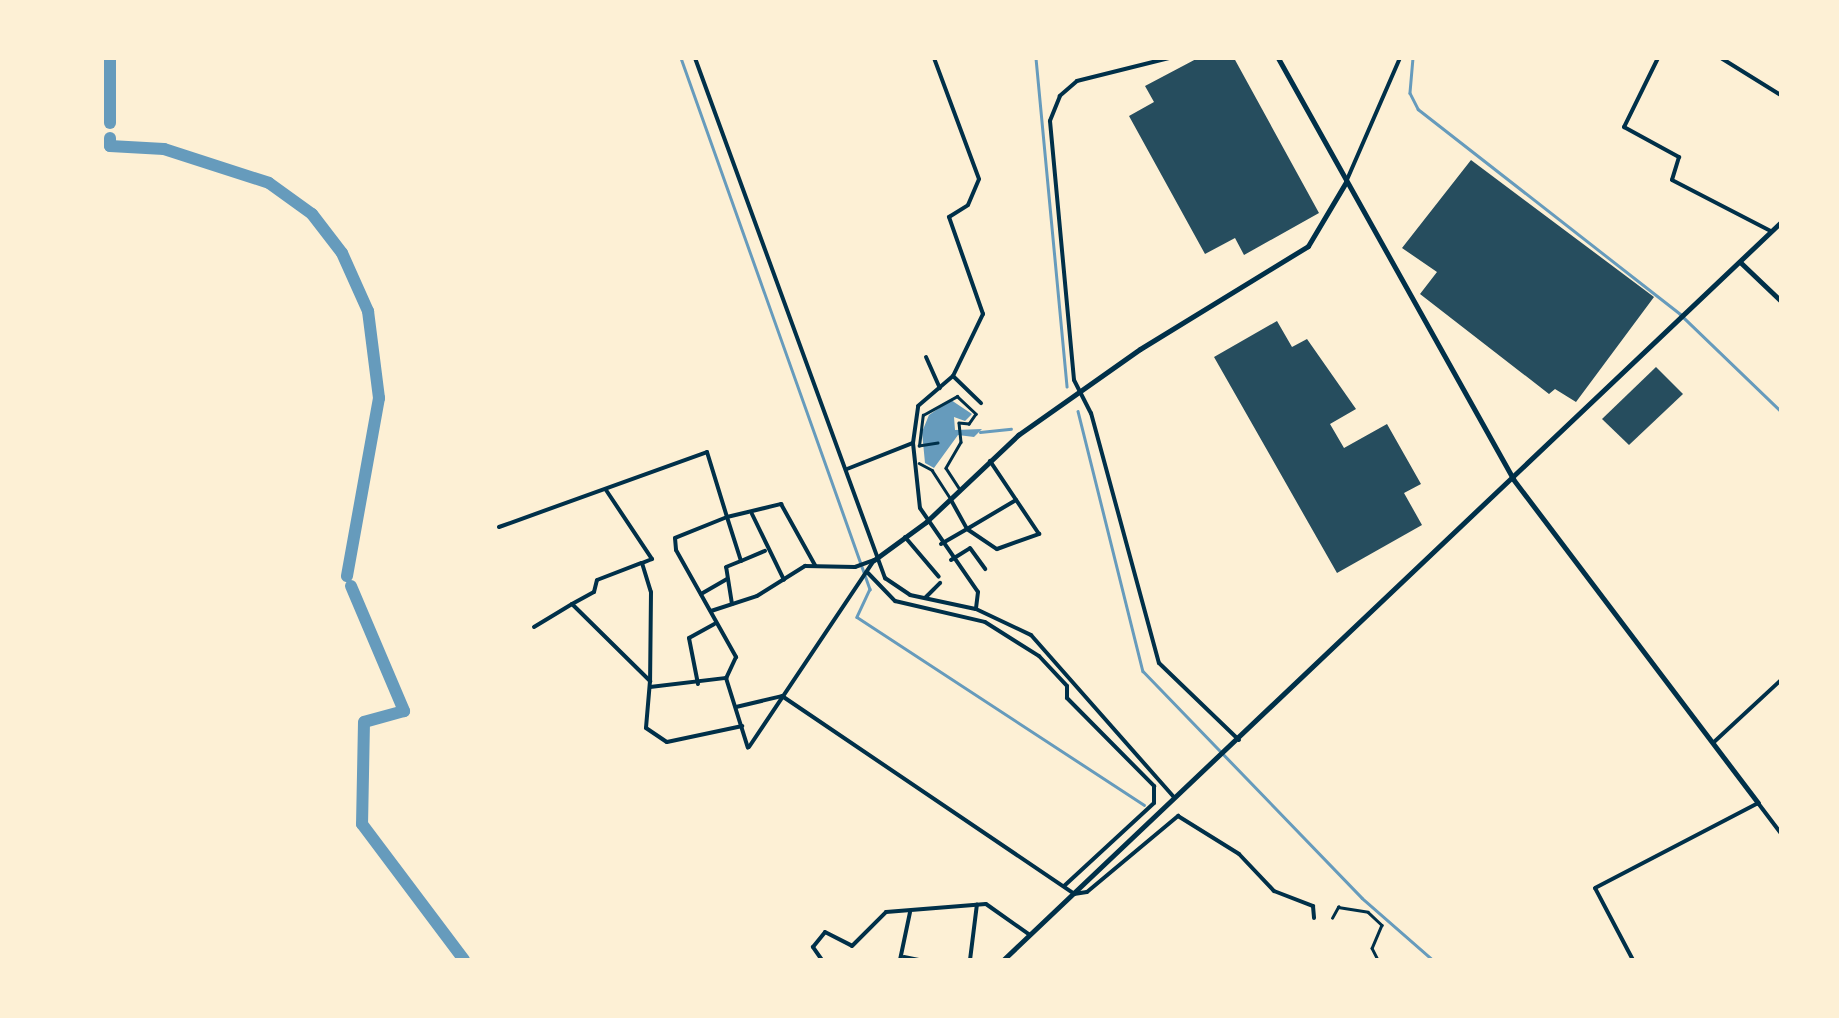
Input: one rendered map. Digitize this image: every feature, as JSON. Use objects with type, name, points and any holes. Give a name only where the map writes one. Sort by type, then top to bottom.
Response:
[{"type":"main road","points":[[1278,58],[1513,479],[1758,803]]},
{"type":"main road","points":[[874,560],[926,522],[990,461],[1140,348],[1308,246],[1346,182]]},
{"type":"main road","points":[[1003,960],[1782,221]]},
{"type":"main road","points":[[1740,262],[1782,302]]},
{"type":"street","points":[[695,58],[847,470],[874,560],[897,589],[976,609],[1040,642],[1174,796]]},
{"type":"street","points":[[934,58],[980,180],[968,205],[948,218],[983,314],[953,376],[918,406],[916,444],[926,522],[978,592],[976,609]]},
{"type":"street","points":[[1169,58],[1077,81],[1060,96],[1050,121],[1074,380],[1159,663],[1239,740]]},
{"type":"street","points":[[1346,182],[1400,58]]},
{"type":"street","points":[[1658,58],[1624,127],[1679,157],[1672,180],[1771,232]]},
{"type":"street","points":[[1721,58],[1782,96]]},
{"type":"street","points":[[926,356],[940,388]]},
{"type":"street","points":[[953,376],[981,402]]},
{"type":"street","points":[[916,444],[923,415],[952,394],[976,414],[959,428],[960,437],[946,473],[960,490]]},
{"type":"street","points":[[847,470],[916,444],[926,448],[938,443]]},
{"type":"street","points":[[499,527],[707,452],[742,560]]},
{"type":"street","points":[[918,463],[932,470],[966,529],[998,549],[1039,534],[990,461]]},
{"type":"street","points":[[534,627],[594,592],[597,580],[652,558],[642,537],[606,490]]},
{"type":"street","points":[[941,544],[1016,500]]},
{"type":"street","points":[[815,565],[781,504],[727,517],[674,538],[714,624],[736,657],[726,678],[748,748],[874,560]]},
{"type":"street","points":[[752,514],[766,550],[784,580]]},
{"type":"street","points":[[905,537],[939,580],[926,598]]},
{"type":"street","points":[[951,560],[970,548],[984,568]]},
{"type":"street","points":[[732,604],[726,567],[766,550]]},
{"type":"street","points":[[709,612],[815,565],[855,567],[874,560]]},
{"type":"street","points":[[642,562],[651,592],[646,728],[666,742],[742,726]]},
{"type":"street","points":[[868,572],[895,600],[985,622],[1039,656],[1067,686],[1067,698],[1154,786],[1154,803],[1064,886]]},
{"type":"street","points":[[700,594],[727,578]]},
{"type":"street","points":[[572,604],[650,684],[698,684],[726,678]]},
{"type":"street","points":[[698,684],[689,638],[714,624]]},
{"type":"street","points":[[1714,742],[1782,679]]},
{"type":"street","points":[[736,708],[782,696],[1074,894],[1087,892],[1178,816],[1239,854],[1274,891],[1313,906],[1314,918]]},
{"type":"street","points":[[1634,960],[1595,888],[1758,803],[1782,836]]},
{"type":"street","points":[[970,960],[977,904]]},
{"type":"street","points":[[822,960],[813,947],[825,932],[852,946],[886,912],[986,904],[1030,936]]},
{"type":"street","points":[[1332,918],[1338,907],[1368,912],[1382,925],[1372,948],[1378,960]]},
{"type":"street","points":[[910,911],[901,958],[918,960]]},
{"type":"water","points":[[951,400],[972,414],[965,421],[954,417],[955,430],[982,429],[974,437],[958,435],[934,468],[925,463],[922,432],[929,415]]},
{"type":"building","points":[[1198,58],[1234,58],[1319,213],[1244,255],[1235,238],[1205,254],[1129,116],[1154,102],[1145,86]]},
{"type":"building","points":[[1471,160],[1654,297],[1576,402],[1555,389],[1549,394],[1420,294],[1437,272],[1402,248]]},
{"type":"building","points":[[1277,321],[1292,347],[1307,339],[1356,409],[1330,424],[1344,448],[1387,424],[1421,484],[1404,493],[1422,525],[1337,573],[1214,357]]},
{"type":"building","points":[[1656,367],[1683,394],[1629,445],[1602,419]]},
{"type":"waterway","points":[[110,58],[110,123]]},
{"type":"waterway","points":[[681,58],[870,589],[857,617],[1144,805]]},
{"type":"waterway","points":[[1036,58],[1067,387]]},
{"type":"waterway","points":[[1413,58],[1410,93],[1418,109],[1680,314],[1782,412]]},
{"type":"waterway","points":[[110,138],[110,146],[164,149],[269,183],[312,214],[342,253],[368,311],[379,398],[347,576]]},
{"type":"waterway","points":[[1078,411],[1143,671],[1362,898],[1433,960]]},
{"type":"waterway","points":[[980,432],[1011,429]]},
{"type":"waterway","points":[[351,586],[404,711],[364,722],[362,824],[464,960]]}]
